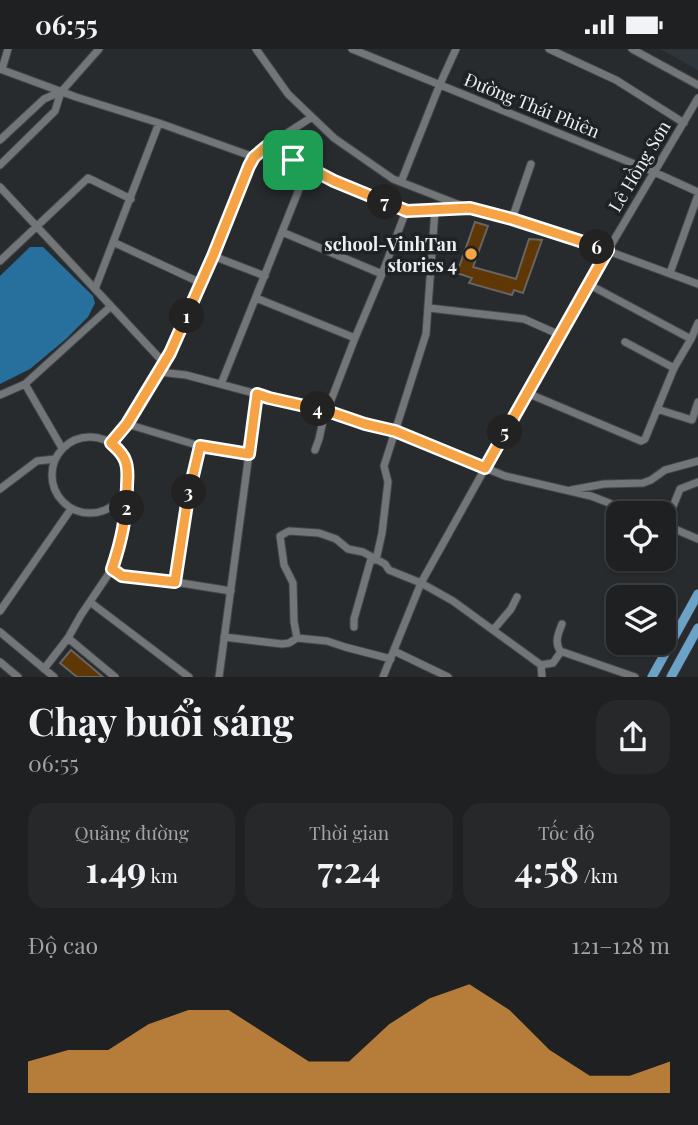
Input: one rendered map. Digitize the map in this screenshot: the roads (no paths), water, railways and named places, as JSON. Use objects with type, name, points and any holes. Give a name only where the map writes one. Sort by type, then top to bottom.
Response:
[{"type":"main road","points":[[652,677],[698,594]]},
{"type":"main road","points":[[671,677],[698,628]]},
{"type":"street","points":[[8,49],[1,69],[254,157]]},
{"type":"street","points":[[0,165],[55,111],[61,92],[99,49]]},
{"type":"street","points":[[256,49],[288,94],[334,138],[393,179],[470,208],[608,250],[698,283]]},
{"type":"street","name":"Đường Thái Phiên","points":[[352,49],[654,172],[698,193]]},
{"type":"street","points":[[401,182],[456,49]]},
{"type":"street","points":[[549,49],[616,80],[684,123]]},
{"type":"street","points":[[632,49],[698,85]]},
{"type":"street","points":[[0,140],[44,99],[61,92]]},
{"type":"street","name":"Lê Hồng Sơn","points":[[383,677],[421,583],[588,284],[698,99]]},
{"type":"street","points":[[111,443],[127,424],[170,353],[254,157],[312,117]]},
{"type":"street","points":[[94,289],[159,123]]},
{"type":"street","points":[[267,146],[334,181],[407,211],[470,208]]},
{"type":"street","points":[[512,219],[531,165]]},
{"type":"street","points":[[221,384],[308,167]]},
{"type":"street","points":[[0,261],[88,178],[131,199]]},
{"type":"street","points":[[0,187],[164,363]]},
{"type":"street","points":[[670,274],[698,193]]},
{"type":"street","points":[[376,560],[388,482],[384,466],[426,334],[435,210]]},
{"type":"street","points":[[315,450],[355,338],[407,211]]},
{"type":"street","points":[[282,232],[382,274]]},
{"type":"street","points":[[113,242],[201,283]]},
{"type":"street","points":[[213,256],[265,276]]},
{"type":"street","points":[[588,284],[691,339]]},
{"type":"street","points":[[256,298],[355,338]]},
{"type":"street","points":[[0,395],[25,384],[111,306]]},
{"type":"street","points":[[429,308],[516,318],[561,335]]},
{"type":"street","points":[[527,393],[641,441],[645,439],[674,368],[698,323]]},
{"type":"street","points":[[625,342],[674,368]]},
{"type":"street","points":[[159,372],[186,375],[327,411],[395,431],[505,476],[569,490],[606,502]]},
{"type":"street","points":[[25,384],[62,448]]},
{"type":"street","points":[[219,677],[257,394]]},
{"type":"street","points":[[657,409],[692,421],[698,402]]},
{"type":"street","points":[[127,424],[200,446],[249,454]]},
{"type":"street","points":[[44,669],[68,638],[112,569],[121,541],[127,507],[128,473],[126,461],[111,443],[99,437],[73,440],[62,448],[55,459],[51,471],[52,485],[66,506],[78,512],[103,512],[122,497],[127,485]]},
{"type":"street","points":[[175,582],[188,497],[200,446]]},
{"type":"street","points":[[0,489],[37,461],[55,459]]},
{"type":"street","points":[[569,490],[604,484],[643,483],[668,469],[698,461]]},
{"type":"street","points":[[675,501],[680,489],[698,482]]},
{"type":"street","points":[[0,611],[71,509]]},
{"type":"street","points":[[676,529],[698,539]]},
{"type":"street","points":[[297,638],[293,583],[284,565],[280,536],[289,531],[318,533],[336,539],[348,548],[363,552],[385,564],[389,570],[421,583],[453,601],[541,665],[554,663],[561,652]]},
{"type":"street","points":[[354,627],[371,559],[376,560]]},
{"type":"street","points":[[112,569],[122,576],[231,591]]},
{"type":"street","points":[[494,629],[517,597]]},
{"type":"street","points":[[89,602],[189,677]]},
{"type":"street","points":[[562,624],[557,637],[561,652],[635,677]]},
{"type":"street","points":[[0,632],[54,677]]},
{"type":"street","points":[[224,637],[282,644],[297,638],[327,641],[392,655],[449,677]]},
{"type":"street","points":[[68,638],[116,677]]},
{"type":"street","points":[[0,662],[18,677]]},
{"type":"street","points":[[541,665],[542,677]]},
{"type":"water","points":[[30,247],[43,247],[93,296],[95,303],[88,317],[66,339],[30,369],[0,384],[0,276]]},
{"type":"place","name":"school-VinhTan stories 4","points":[[471,254]]}]
